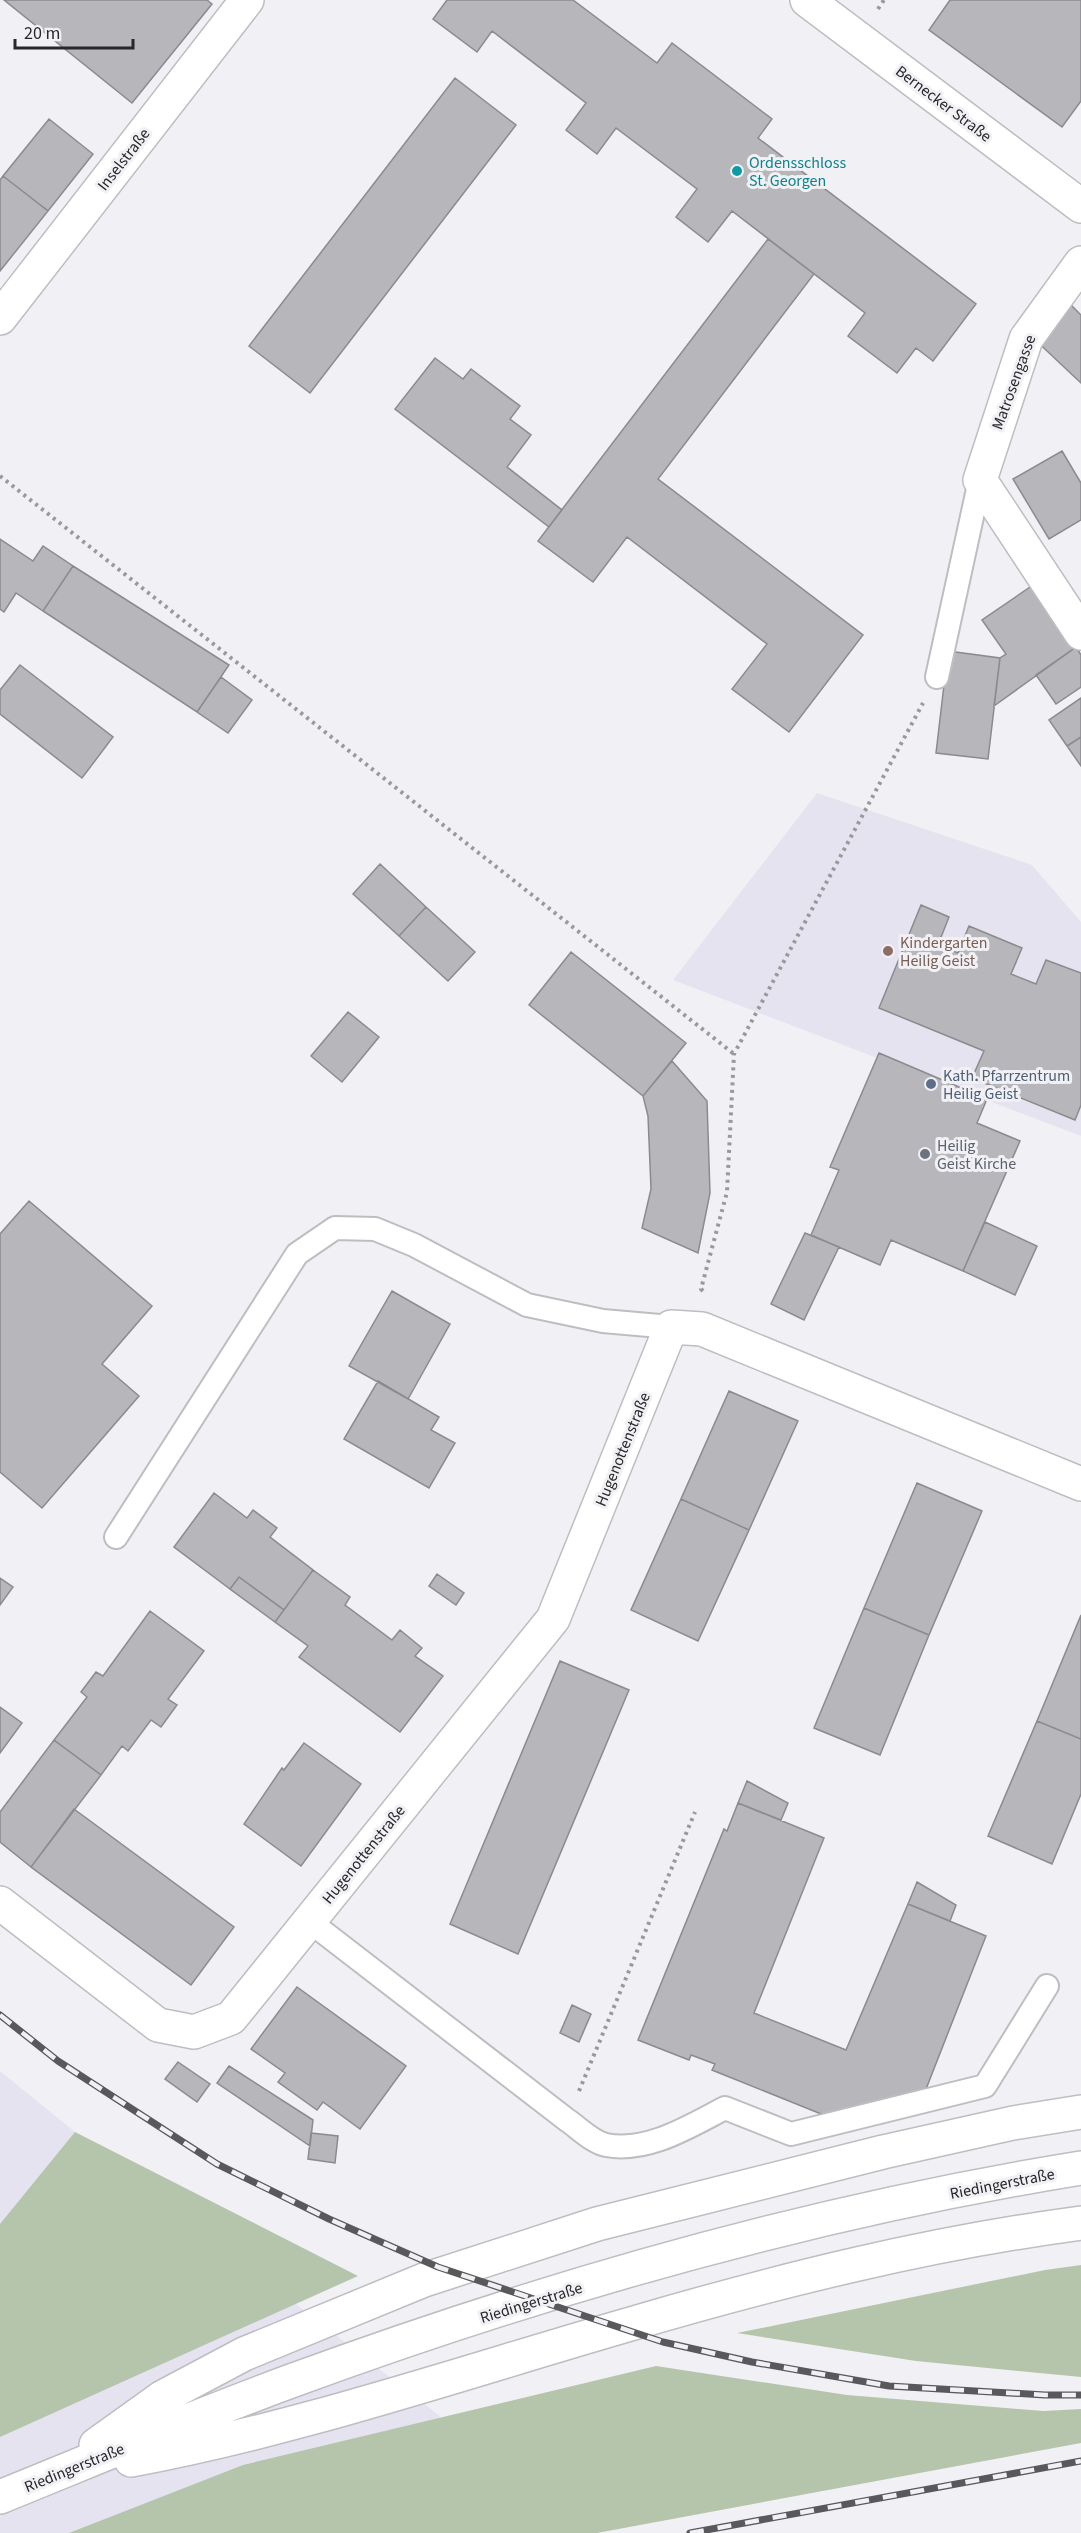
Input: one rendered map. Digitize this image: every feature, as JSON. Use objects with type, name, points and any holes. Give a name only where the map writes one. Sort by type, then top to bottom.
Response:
[{"type":"main road","name":"Inselstraße","points":[[0,318],[247,0]]},
{"type":"main road","name":"Bernecker Straße","points":[[807,0],[1081,206]]},
{"type":"main road","name":"Matrosengasse","points":[[980,480],[1026,339],[1081,263]]},
{"type":"main road","points":[[980,480],[1081,633]]},
{"type":"main road","points":[[671,1327],[702,1329],[1081,1484]]},
{"type":"main road","name":"Hugenottenstraße","points":[[0,1903],[158,2025],[194,2032],[231,2018],[553,1619],[671,1327]]},
{"type":"main road","points":[[56,2475],[163,2397],[244,2354],[424,2280],[597,2224],[675,2204],[883,2152],[1013,2123],[1081,2112]]},
{"type":"main road","name":"Riedingerstraße","points":[[0,2497],[288,2382],[401,2342],[613,2276],[753,2237],[892,2205],[1081,2168]]},
{"type":"main road","points":[[56,2475],[188,2449],[344,2408],[452,2379],[633,2323],[762,2287],[905,2254],[1081,2223]]},
{"type":"lane","name":"Matrosengasse","points":[[937,677],[980,480]]},
{"type":"lane","points":[[116,1537],[297,1254],[335,1228],[375,1229],[414,1245],[527,1305],[603,1321],[671,1327]]},
{"type":"lane","points":[[309,1921],[567,2120],[606,2145],[634,2145],[668,2137],[725,2108],[791,2134],[986,2086],[1047,1986]]},
{"type":"path","points":[[0,476],[734,1054]]},
{"type":"path","points":[[709,1297],[701,1289],[728,1192],[734,1054],[937,677]]},
{"type":"path","points":[[567,2120],[695,1812]]},
{"type":"shaded area","name":"Kindergarten Heilig Geist","points":[[817,793],[1032,865],[1081,922],[1081,1136],[673,980]]},
{"type":"shaded area","points":[[0,2071],[441,2417],[171,2533],[0,2533]]},
{"type":"green space","points":[[75,2132],[358,2276],[0,2437],[0,2224]]},
{"type":"green space","points":[[1081,2265],[1081,2377],[916,2361],[737,2333],[1045,2270]]},
{"type":"green space","points":[[656,2366],[847,2395],[1043,2411],[1081,2409],[1081,2443],[597,2533],[69,2533],[243,2465]]},
{"type":"building","points":[[4,0],[207,0],[212,4],[132,103]]},
{"type":"building","name":"Ordensschloss St. Georgen","points":[[447,0],[573,0],[657,63],[672,43],[772,119],[758,138],[976,304],[933,361],[916,348],[897,373],[848,336],[865,313],[732,211],[708,242],[676,217],[697,189],[616,128],[597,154],[566,130],[586,103],[492,31],[477,52],[433,19]]},
{"type":"building","points":[[950,0],[1081,0],[1081,101],[1062,127],[929,30]]},
{"type":"building","points":[[455,78],[516,125],[310,393],[249,346]]},
{"type":"building","points":[[49,119],[93,154],[48,211],[3,176]]},
{"type":"building","points":[[3,176],[48,211],[0,271],[0,180]]},
{"type":"building","points":[[768,239],[814,274],[658,479],[863,635],[789,732],[732,689],[767,644],[627,537],[593,582],[538,541]]},
{"type":"building","points":[[1064,298],[1081,315],[1081,383],[1030,335]]},
{"type":"building","points":[[435,358],[463,379],[471,369],[520,406],[510,419],[531,435],[507,467],[562,510],[549,527],[395,409]]},
{"type":"building","points":[[1062,451],[1081,483],[1081,520],[1049,539],[1013,479]]},
{"type":"building","points":[[0,539],[33,561],[43,546],[73,566],[43,611],[16,593],[4,612],[0,609]]},
{"type":"building","points":[[73,566],[229,665],[197,712],[43,611]]},
{"type":"building","points":[[1033,585],[1076,647],[994,706],[1000,658],[1006,654],[982,620]]},
{"type":"building","points":[[1076,647],[1081,655],[1081,687],[1056,704],[1036,675]]},
{"type":"building","points":[[948,651],[1000,658],[988,759],[936,753]]},
{"type":"building","points":[[20,665],[113,737],[82,778],[0,714],[0,690]]},
{"type":"building","points":[[221,677],[252,700],[228,733],[197,712]]},
{"type":"building","points":[[1081,698],[1081,737],[1067,746],[1049,720]]},
{"type":"building","points":[[1081,737],[1081,766],[1067,746]]},
{"type":"building","points":[[380,864],[426,907],[399,936],[353,894]]},
{"type":"building","points":[[921,905],[949,917],[938,945],[958,953],[969,926],[1022,948],[1011,974],[1036,984],[1046,960],[1081,973],[1081,1105],[1075,1120],[972,1078],[984,1051],[879,1008]]},
{"type":"building","points":[[426,907],[475,952],[448,981],[399,936]]},
{"type":"building","points":[[571,952],[686,1043],[643,1096],[529,1005]]},
{"type":"building","points":[[348,1012],[379,1037],[342,1082],[311,1056]]},
{"type":"building","name":"Heilig Geist Kirche","points":[[879,1053],[987,1099],[977,1123],[1020,1141],[963,1271],[891,1240],[880,1265],[811,1235],[839,1170],[830,1167]]},
{"type":"building","points":[[672,1061],[707,1101],[710,1193],[698,1253],[642,1228],[651,1189],[648,1116],[643,1096]]},
{"type":"building","points":[[29,1201],[152,1306],[102,1364],[139,1396],[42,1508],[0,1472],[0,1234]]},
{"type":"building","points":[[985,1222],[1037,1246],[1015,1295],[963,1271]]},
{"type":"building","points":[[805,1233],[839,1247],[804,1320],[771,1304]]},
{"type":"building","points":[[392,1291],[450,1324],[408,1399],[349,1366]]},
{"type":"building","points":[[378,1381],[439,1417],[431,1430],[455,1443],[429,1488],[344,1439]]},
{"type":"building","points":[[729,1391],[798,1421],[749,1530],[681,1499]]},
{"type":"building","points":[[917,1483],[982,1511],[929,1635],[864,1608]]},
{"type":"building","points":[[214,1493],[247,1518],[253,1510],[277,1528],[270,1537],[313,1570],[284,1610],[239,1577],[230,1589],[174,1547]]},
{"type":"building","points":[[681,1499],[749,1530],[698,1641],[631,1610]]},
{"type":"building","points":[[313,1570],[350,1597],[345,1605],[392,1640],[400,1630],[422,1648],[415,1656],[443,1676],[400,1732],[299,1657],[308,1646],[275,1622]]},
{"type":"building","points":[[437,1574],[464,1593],[456,1605],[429,1586]]},
{"type":"building","points":[[239,1577],[284,1610],[275,1622],[230,1589]]},
{"type":"building","points":[[0,1578],[13,1587],[0,1605]]},
{"type":"building","points":[[864,1608],[929,1635],[880,1755],[814,1728]]},
{"type":"building","points":[[150,1611],[204,1651],[168,1699],[177,1705],[161,1727],[151,1720],[128,1751],[122,1746],[101,1775],[54,1740],[87,1697],[81,1692],[96,1672],[103,1676]]},
{"type":"building","points":[[1081,1615],[1081,1739],[1037,1721]]},
{"type":"building","points":[[560,1661],[629,1690],[518,1954],[450,1924]]},
{"type":"building","points":[[0,1707],[22,1723],[0,1753]]},
{"type":"building","points":[[1037,1721],[1081,1739],[1081,1794],[1052,1864],[988,1836]]},
{"type":"building","points":[[54,1740],[101,1775],[31,1867],[0,1842],[0,1812]]},
{"type":"building","points":[[304,1743],[361,1784],[301,1866],[244,1824],[282,1768],[284,1770]]},
{"type":"building","points":[[747,1781],[788,1803],[781,1820],[738,1803]]},
{"type":"building","points":[[738,1803],[824,1838],[754,2013],[846,2050],[908,1904],[986,1936],[926,2089],[826,2116],[712,2070],[715,2064],[691,2055],[689,2060],[638,2040],[724,1829],[727,1831]]},
{"type":"building","points":[[74,1809],[234,1927],[191,1985],[31,1867]]},
{"type":"building","points":[[917,1882],[956,1905],[950,1921],[908,1904]]},
{"type":"building","points":[[297,1987],[406,2066],[360,2129],[323,2102],[317,2110],[278,2082],[285,2073],[251,2049]]},
{"type":"building","points":[[572,2005],[591,2014],[579,2042],[560,2033]]},
{"type":"building","points":[[178,2062],[210,2084],[197,2102],[165,2079]]},
{"type":"building","points":[[229,2066],[313,2120],[310,2146],[217,2083]]},
{"type":"building","points":[[311,2133],[338,2136],[335,2163],[308,2159]]},
{"type":"railway","points":[[0,2015],[58,2061],[217,2164],[329,2219],[438,2267],[663,2342],[752,2362],[889,2386],[1081,2395]]},
{"type":"railway","points":[[690,2533],[1081,2461]]},
{"type":"place","name":"Ordensschloss St. Georgen","points":[[737,171]]},
{"type":"place","name":"Kindergarten Heilig Geist","points":[[888,951]]},
{"type":"place","name":"Kath. Pfarrzentrum Heilig Geist","points":[[931,1084]]},
{"type":"place","name":"Heilig Geist Kirche","points":[[925,1154]]}]
